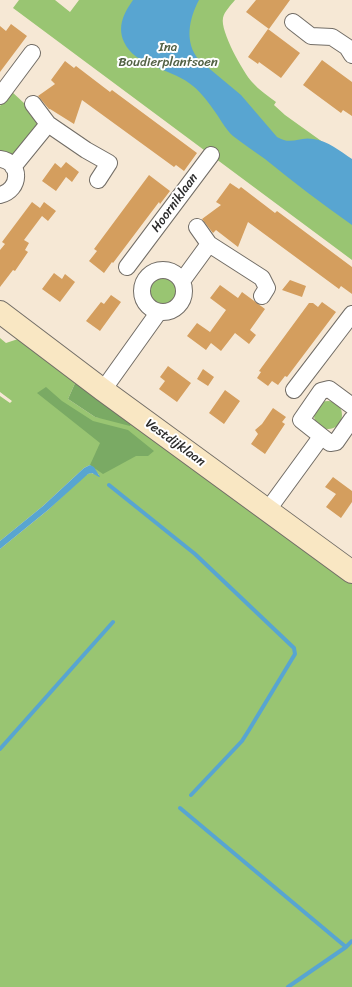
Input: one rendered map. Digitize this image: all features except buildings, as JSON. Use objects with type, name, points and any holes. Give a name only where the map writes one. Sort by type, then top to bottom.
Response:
[{"type":"street","points":[[293,22],[311,36],[332,37],[350,47]]},
{"type":"street","points":[[0,96],[32,53]]},
{"type":"street","points":[[33,104],[48,124],[86,150],[109,163],[98,180]]},
{"type":"street","points":[[0,195],[6,194],[12,189],[16,182],[16,174],[6,163],[48,124]]},
{"type":"street","name":"Hoorniklaan","points":[[127,267],[210,155]]},
{"type":"street","points":[[197,227],[210,244],[262,278],[267,288],[262,296]]},
{"type":"street","points":[[182,281],[210,244]]},
{"type":"street","points":[[140,251],[155,263],[159,270]]},
{"type":"street","points":[[159,270],[166,270],[172,272],[182,281],[185,289],[184,297],[180,305],[174,310],[166,313],[158,312],[150,309],[145,303],[142,295],[142,287],[151,273],[159,270]]},
{"type":"street","name":"Vestdijklaan","points":[[0,312],[103,390],[352,572]]},
{"type":"street","points":[[103,390],[158,312]]},
{"type":"street","points":[[294,390],[352,314]]},
{"type":"street","points":[[305,376],[321,391]]},
{"type":"street","points":[[350,400],[329,389],[321,391],[301,420],[330,444],[336,442],[352,419]]},
{"type":"street","points":[[267,511],[321,437]]},
{"type":"green space","name":"Ina Boudierplantsoen","points":[[19,0],[55,0],[70,12],[79,0],[235,0],[225,13],[223,24],[228,41],[248,77],[258,88],[276,102],[274,105],[285,115],[352,163],[352,260],[13,8]]},
{"type":"green space","points":[[11,91],[25,104],[28,112],[37,123],[37,126],[18,153],[11,157],[0,150],[0,106]]},
{"type":"green space","points":[[161,276],[167,276],[177,283],[180,292],[179,298],[173,305],[167,308],[161,308],[151,301],[148,295],[148,289],[155,279]]},
{"type":"green space","points":[[0,338],[6,343],[18,339],[76,381],[68,399],[95,417],[132,422],[352,584],[352,987],[0,987],[0,549],[48,510],[85,475],[91,473],[99,475],[90,465],[84,468],[43,506],[0,541],[0,396],[10,403],[12,401],[0,392]]},
{"type":"green space","points":[[76,381],[132,422],[130,426],[95,417],[68,399]]},
{"type":"green space","points":[[46,387],[62,401],[93,421],[128,430],[154,451],[148,456],[136,456],[103,474],[90,465],[100,443],[37,393]]},
{"type":"green space","points":[[328,401],[338,405],[342,415],[338,425],[328,429],[318,425],[314,415],[318,405]]},
{"type":"water","points":[[133,0],[199,0],[191,23],[190,38],[191,46],[199,60],[241,95],[277,137],[287,141],[308,138],[318,140],[334,147],[352,159],[352,225],[233,136],[205,98],[193,86],[181,78],[144,62],[129,50],[122,36],[121,25],[124,15]]},
{"type":"water","points":[[90,465],[94,467],[100,477],[92,473],[88,474],[48,510],[0,549],[0,541],[43,506],[84,468]]},
{"type":"waterway","points":[[109,485],[195,554],[294,648],[295,654],[242,741],[191,795]]},
{"type":"waterway","points":[[0,749],[113,622]]},
{"type":"waterway","points":[[180,808],[346,947]]},
{"type":"waterway","points":[[288,987],[346,947],[352,941]]}]
